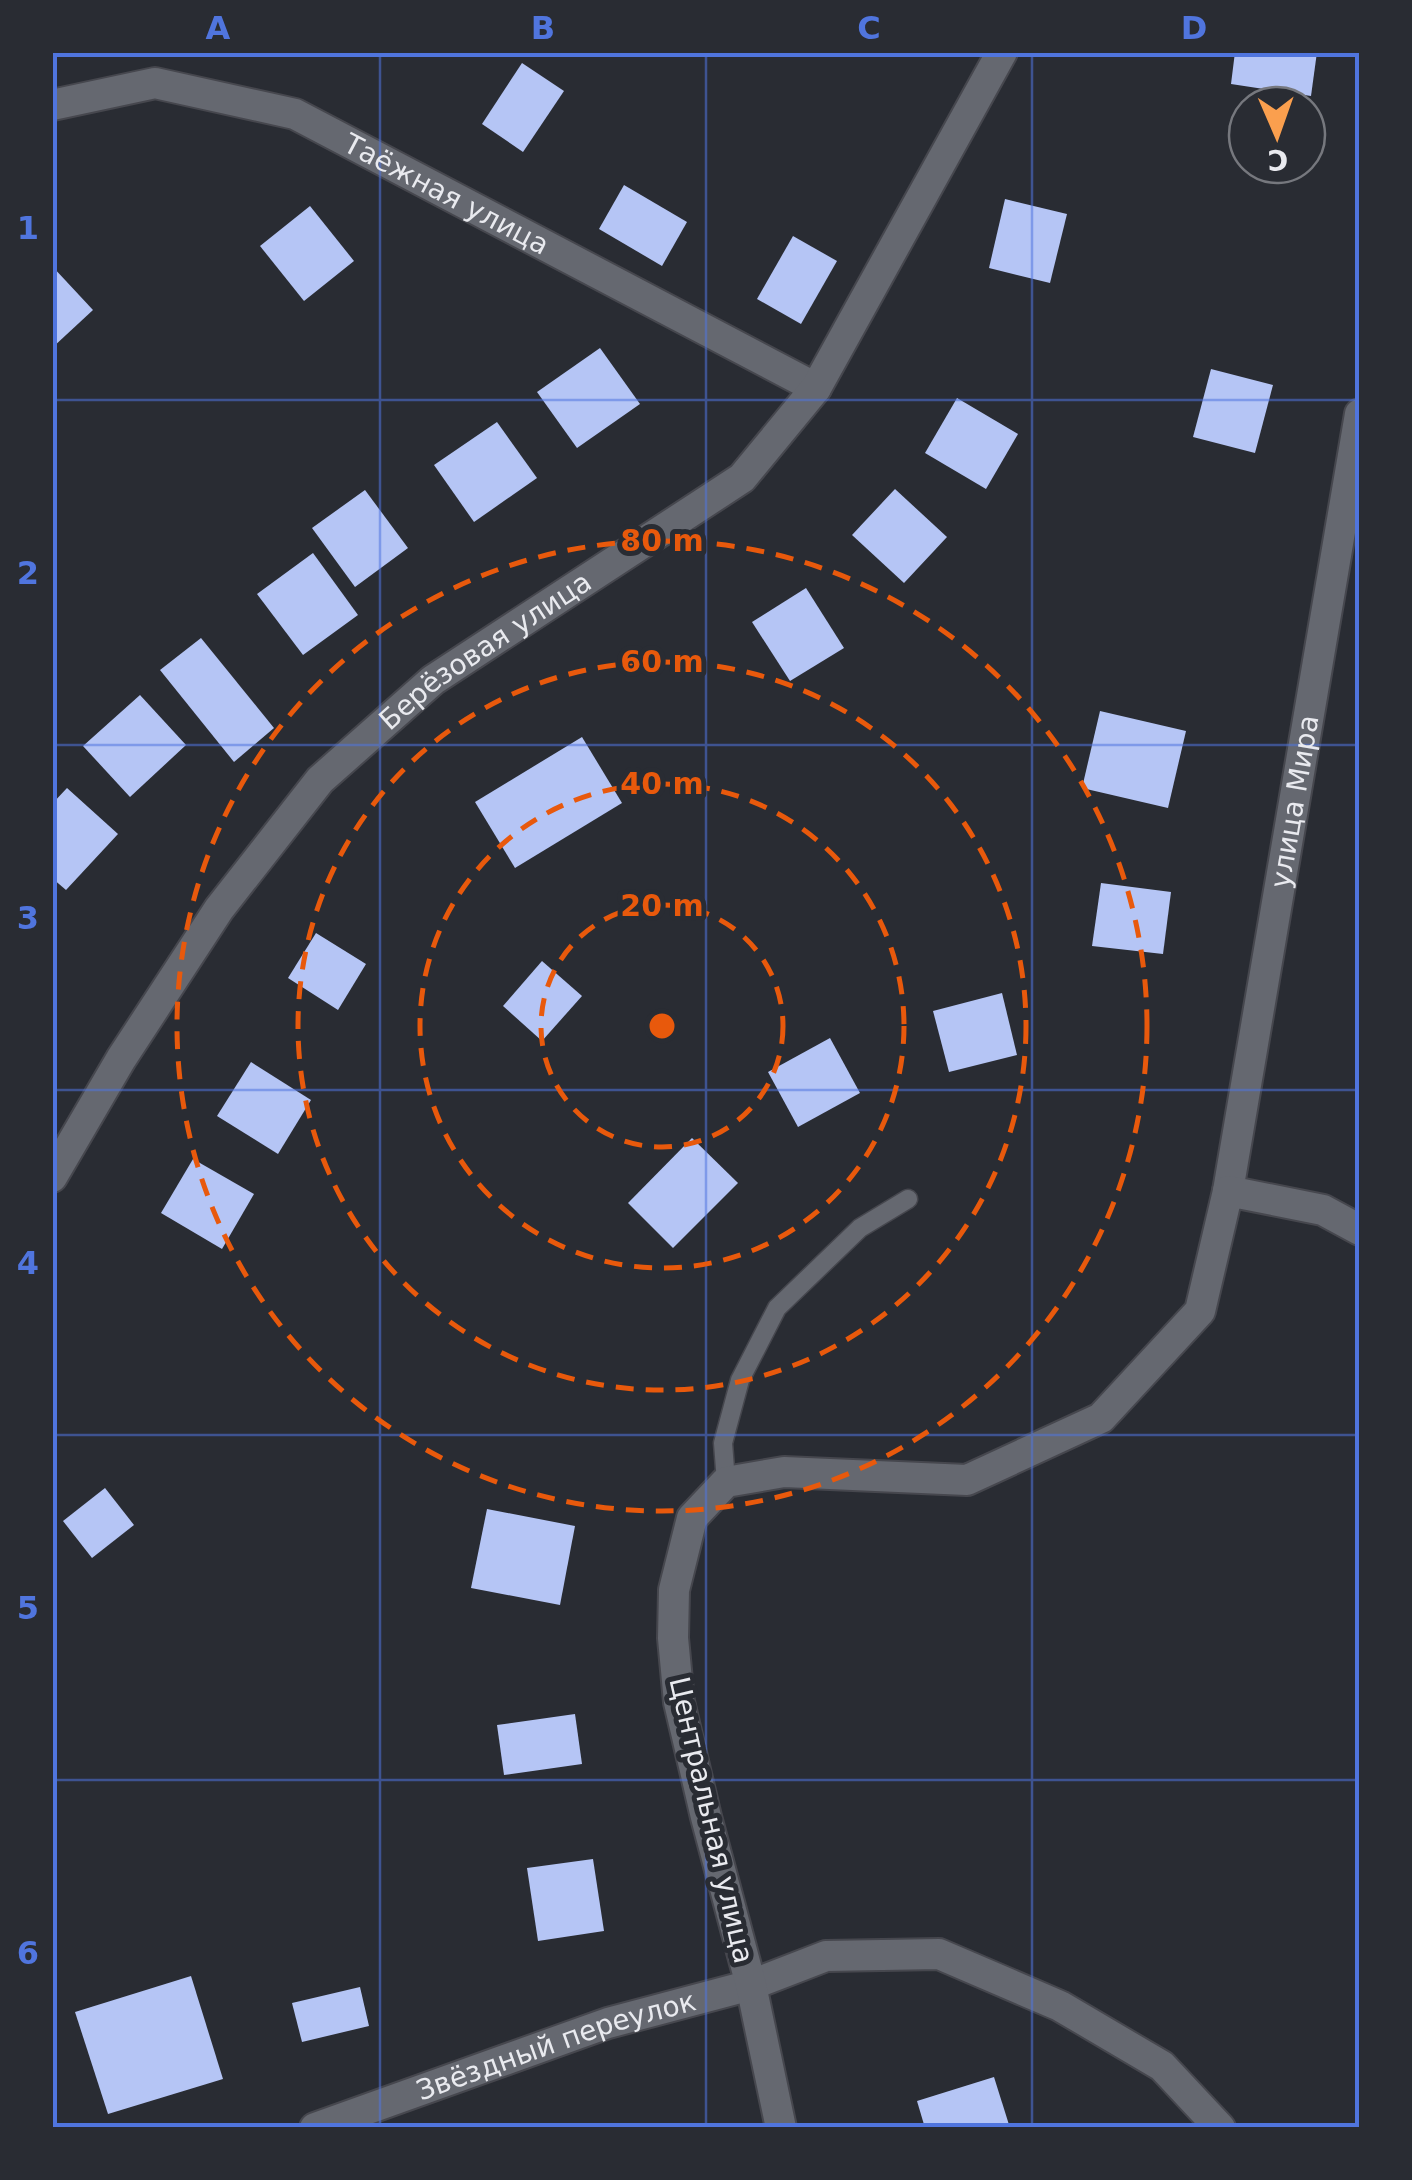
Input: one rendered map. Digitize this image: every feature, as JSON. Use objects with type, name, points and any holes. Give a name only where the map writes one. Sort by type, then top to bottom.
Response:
[{"type":"street","name":"Берёзовая улица","points":[[52,1177],[121,1059],[219,909],[320,780],[433,680],[742,478],[816,388],[1002,52]]},
{"type":"street","name":"Таёжная улица","points":[[52,105],[155,83],[295,114],[816,388]]},
{"type":"street","name":"улица Мира","points":[[1228,1191],[1351,515],[1360,414]]},
{"type":"street","points":[[726,1482],[784,1472],[967,1480],[1101,1418],[1200,1311],[1228,1191],[1323,1210],[1360,1230]]},
{"type":"street","name":"Центральная улица","points":[[726,1482],[692,1518],[674,1590],[672,1638],[684,1721],[752,1985],[781,2128]]},
{"type":"street","name":"Звёздный переулок","points":[[316,2128],[608,2022],[752,1985],[826,1956],[940,1954],[1060,2006],[1162,2066],[1220,2128]]},
{"type":"lane","points":[[726,1482],[723,1443],[740,1380],[777,1308],[860,1228],[908,1199]]},
{"type":"building","points":[[1235,52],[1317,52],[1312,85],[1231,84]]},
{"type":"building","points":[[522,63],[564,91],[523,152],[482,124]]},
{"type":"building","points":[[624,185],[687,222],[662,266],[599,229]]},
{"type":"building","points":[[1005,199],[1067,214],[1050,283],[989,268]]},
{"type":"building","points":[[310,206],[354,261],[304,301],[260,246]]},
{"type":"building","points":[[793,236],[837,261],[801,324],[757,299]]},
{"type":"building","points":[[52,266],[93,310],[52,348]]},
{"type":"building","points":[[600,348],[640,404],[577,448],[537,392]]},
{"type":"building","points":[[1211,369],[1273,385],[1255,453],[1193,437]]},
{"type":"building","points":[[957,398],[1018,434],[986,489],[925,453]]},
{"type":"building","points":[[497,422],[537,478],[474,522],[434,465]]},
{"type":"building","points":[[895,489],[947,537],[904,583],[852,535]]},
{"type":"building","points":[[365,490],[408,548],[355,587],[312,528]]},
{"type":"building","points":[[313,553],[358,615],[303,655],[257,594]]},
{"type":"building","points":[[806,588],[844,648],[790,681],[752,622]]},
{"type":"building","points":[[201,638],[274,728],[234,762],[160,670]]},
{"type":"building","points":[[140,695],[186,745],[130,797],[83,746]]},
{"type":"building","points":[[1100,711],[1186,731],[1168,808],[1082,788]]},
{"type":"building","points":[[582,737],[622,803],[515,868],[475,802]]},
{"type":"building","points":[[67,788],[118,834],[66,890],[52,878],[52,804]]},
{"type":"building","points":[[1101,883],[1171,892],[1163,954],[1092,946]]},
{"type":"building","points":[[316,933],[366,964],[338,1010],[288,978]]},
{"type":"building","points":[[542,961],[582,996],[542,1041],[503,1006]]},
{"type":"building","points":[[1002,993],[1017,1055],[949,1072],[933,1011]]},
{"type":"building","points":[[830,1038],[860,1093],[798,1127],[768,1072]]},
{"type":"building","points":[[251,1062],[311,1100],[278,1154],[217,1116]]},
{"type":"building","points":[[692,1138],[738,1183],[673,1248],[628,1203]]},
{"type":"building","points":[[193,1159],[254,1194],[222,1249],[161,1213]]},
{"type":"building","points":[[105,1488],[134,1525],[92,1558],[63,1521]]},
{"type":"building","points":[[487,1509],[575,1526],[560,1605],[471,1588]]},
{"type":"building","points":[[575,1714],[582,1764],[504,1775],[497,1725]]},
{"type":"building","points":[[593,1859],[604,1931],[538,1941],[527,1868]]},
{"type":"building","points":[[191,1976],[223,2079],[108,2114],[75,2012]]},
{"type":"building","points":[[360,1987],[369,2026],[302,2042],[292,2003]]},
{"type":"building","points":[[994,2077],[1010,2128],[925,2128],[917,2101]]}]
